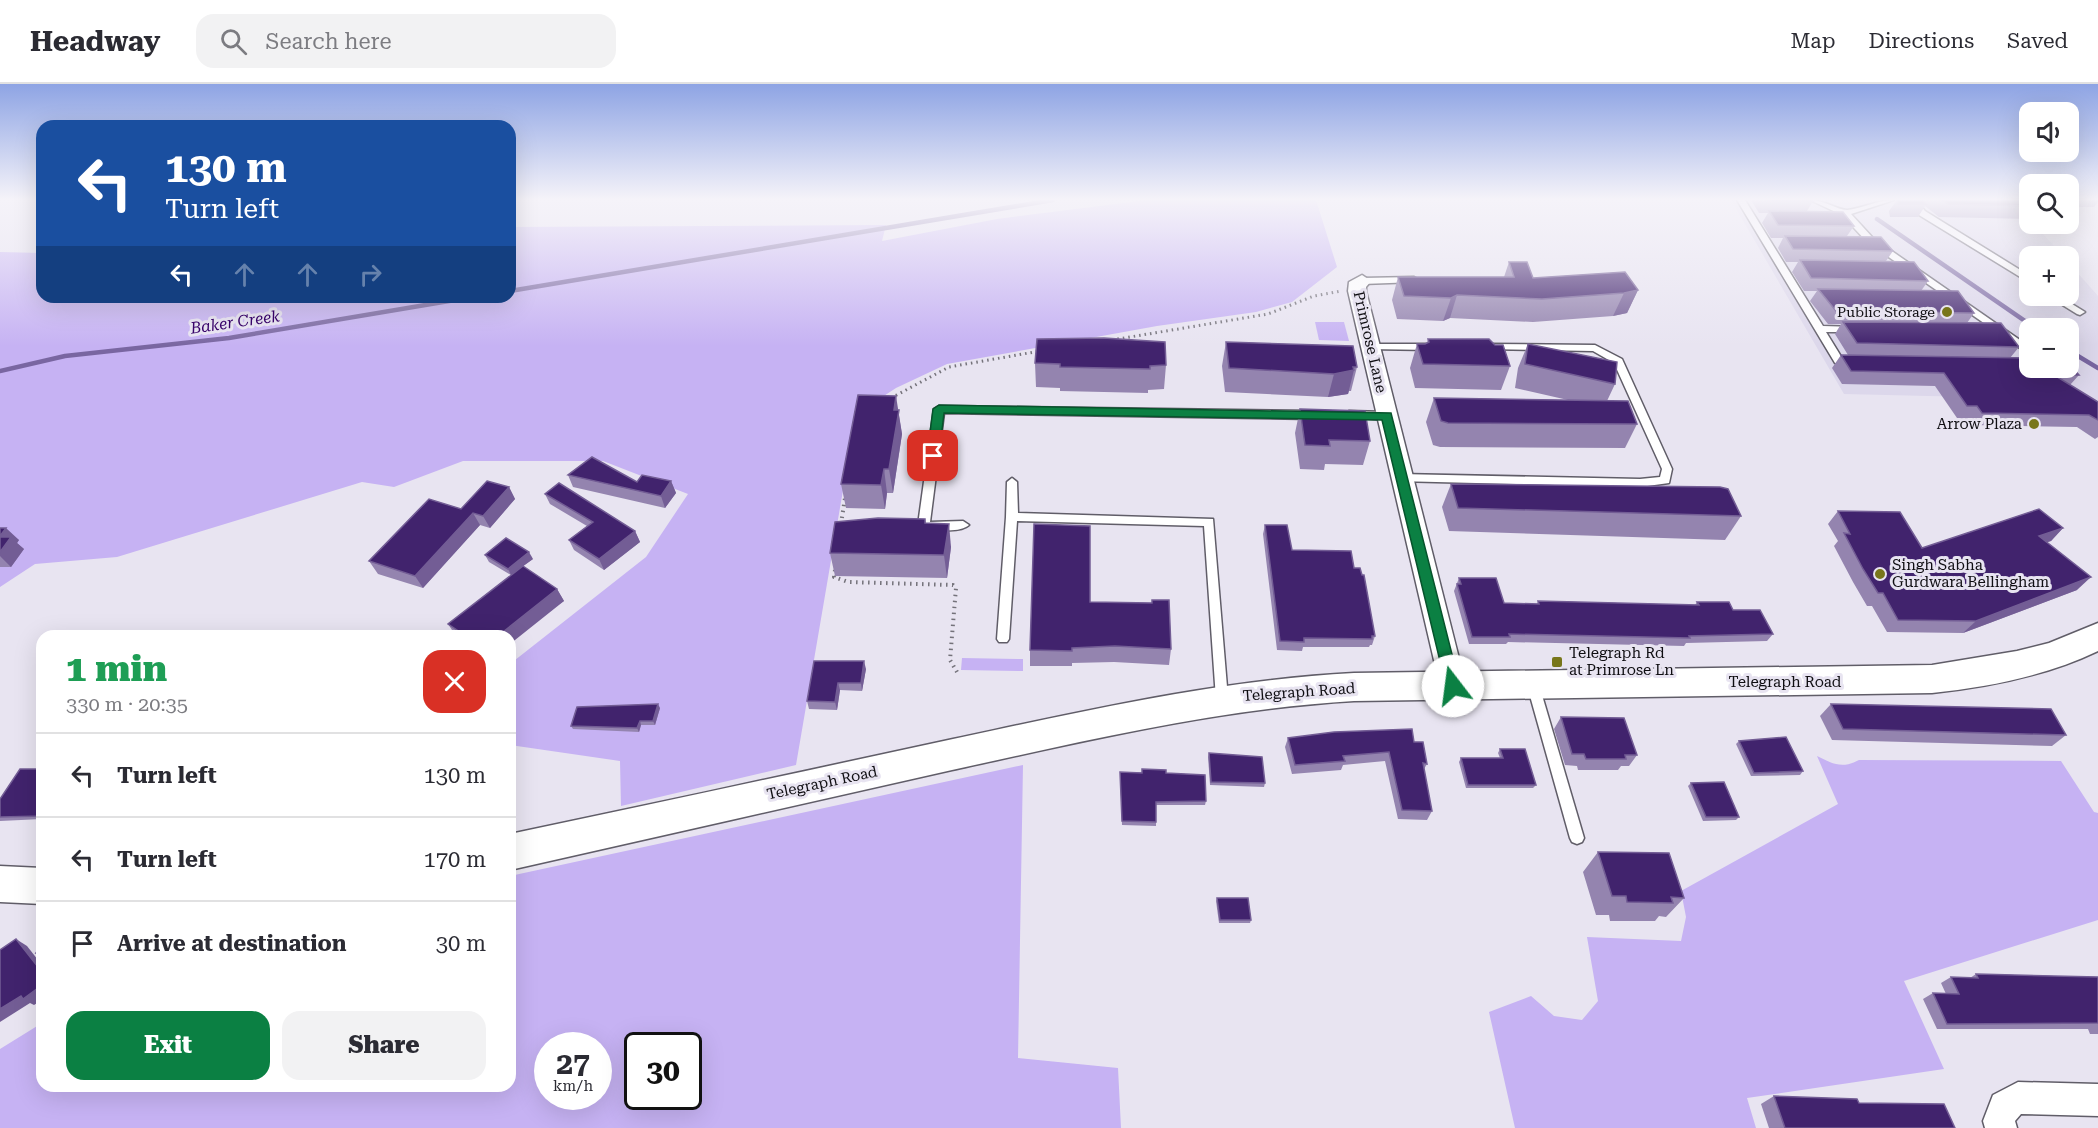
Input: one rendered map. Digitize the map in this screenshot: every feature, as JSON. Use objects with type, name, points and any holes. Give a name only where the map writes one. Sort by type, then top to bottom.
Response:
[{"type":"street","name":"Primrose Lane","points":[[1359,286],[1370,347],[1400,478],[1453,686]]},
{"type":"street","name":"Telegraph Road","points":[[516,851],[997,745],[1222,699],[1306,690],[1453,686],[1932,680],[1984,674],[2034,662],[2098,636]]},
{"type":"street","points":[[0,884],[36,886]]},
{"type":"street","points":[[2001,1128],[1999,1121],[2004,1106],[2018,1098],[2098,1100]]},
{"type":"lane","points":[[1775,249],[1782,267],[1839,361],[1863,362]]},
{"type":"lane","points":[[1882,249],[2019,345]]},
{"type":"lane","points":[[1980,249],[2019,273]]},
{"type":"lane","points":[[1782,267],[1794,267]]},
{"type":"lane","points":[[1896,269],[1911,269]]},
{"type":"lane","points":[[1359,286],[1427,280]]},
{"type":"lane","points":[[1800,296],[1812,296]]},
{"type":"lane","points":[[1929,298],[1953,298]]},
{"type":"lane","points":[[2070,306],[2080,312]]},
{"type":"lane","points":[[1820,329],[1867,329]]},
{"type":"lane","points":[[1974,330],[1998,331]]},
{"type":"lane","points":[[1370,347],[1441,347]]},
{"type":"lane","points":[[1400,478],[1640,483],[1665,480],[1667,469],[1618,361],[1595,348],[1477,347]]},
{"type":"lane","points":[[963,525],[919,525],[939,409],[1328,415]]},
{"type":"lane","points":[[1340,415],[1387,416]]},
{"type":"lane","points":[[1003,639],[1012,482]]},
{"type":"lane","points":[[1011,517],[1209,522],[1222,699]]},
{"type":"lane","points":[[1533,685],[1577,838]]},
{"type":"path","points":[[1110,340],[1268,314],[1297,305],[1323,292],[1359,286]]},
{"type":"path","points":[[882,404],[949,367],[1041,351]]},
{"type":"path","points":[[840,534],[846,492]]},
{"type":"path","points":[[835,566],[834,577],[848,582],[953,585],[956,588],[950,660],[957,672]]},
{"type":"shaded area","points":[[516,249],[1331,249],[1337,267],[1292,302],[1256,312],[1157,326],[947,364],[896,388],[864,409],[854,426],[796,765],[621,806],[620,761],[516,746],[516,659],[646,557],[688,494],[603,461],[463,461],[394,487],[362,482],[117,557],[35,564],[0,587],[0,252],[36,253],[36,303],[516,303]]},
{"type":"shaded area","name":"Public Storage","points":[[1759,249],[2019,249],[2019,306],[2079,306],[2079,274],[2098,296],[2098,400],[1844,394]]},
{"type":"shaded area","points":[[1315,322],[1344,322],[1349,341],[1319,340]]},
{"type":"shaded area","points":[[962,658],[1023,659],[1023,671],[961,670]]},
{"type":"shaded area","points":[[1817,756],[1842,765],[1859,760],[2061,761],[2094,812],[2098,813],[2098,920],[1904,981],[1944,1069],[1747,1098],[1756,1128],[1515,1128],[1489,1012],[1531,996],[1554,1016],[1582,1020],[1598,1001],[1587,937],[1681,941],[1686,917],[1681,891],[1838,804]]},
{"type":"shaded area","points":[[1023,765],[1018,1058],[1118,1068],[1121,1128],[0,1128],[0,1049],[36,1027],[36,1092],[516,1092],[516,875]]},
{"type":"building","points":[[1793,249],[1891,249],[1893,251]]},
{"type":"building","points":[[1800,260],[1914,262],[1928,281],[1811,278]]},
{"type":"building","points":[[1509,262],[1527,262],[1533,278],[1625,272],[1638,290],[1542,299],[1457,295],[1451,298],[1404,296],[1398,277],[1514,277]]},
{"type":"building","points":[[1818,289],[1958,291],[1974,313],[1836,311]]},
{"type":"building","points":[[1843,322],[2001,323],[2019,347],[1857,343]]},
{"type":"building","points":[[1104,338],[1165,342],[1166,365],[1150,366],[1150,369],[1060,367],[1060,364],[1035,363],[1037,339]]},
{"type":"building","points":[[1428,339],[1489,339],[1495,345],[1503,345],[1510,366],[1423,364],[1417,344],[1425,344],[1429,342]]},
{"type":"building","points":[[1226,342],[1353,346],[1357,367],[1353,367],[1354,370],[1334,374],[1229,368]]},
{"type":"building","points":[[1528,344],[1617,362],[1615,384],[1525,364]]},
{"type":"building","points":[[1841,355],[2019,358],[2019,378],[2059,378],[2098,402],[2098,420],[2089,415],[1982,413],[1977,406],[1967,406],[1944,373],[1851,371]]},
{"type":"building","points":[[858,395],[896,396],[894,410],[899,410],[889,469],[884,469],[881,485],[841,484]]},
{"type":"building","points":[[1434,398],[1628,401],[1637,424],[1448,423],[1441,421]]},
{"type":"building","points":[[1300,409],[1365,411],[1370,441],[1329,440],[1330,446],[1305,445]]},
{"type":"building","points":[[592,457],[637,482],[642,475],[671,481],[661,496],[568,475]]},
{"type":"building","points":[[487,481],[509,487],[483,516],[473,513],[415,576],[369,561],[429,499],[461,509]]},
{"type":"building","points":[[559,483],[635,531],[599,559],[569,540],[593,522],[545,494]]},
{"type":"building","points":[[1451,484],[1720,487],[1728,489],[1741,516],[1458,508]]},
{"type":"building","points":[[2039,509],[2063,528],[2039,536],[2091,577],[1976,621],[1898,620],[1883,593],[1878,593],[1863,569],[1844,533],[1850,534],[1838,511],[1900,512],[1922,548]]},
{"type":"building","points":[[878,518],[925,519],[925,523],[949,524],[944,555],[830,553],[835,522]]},
{"type":"building","points":[[1034,524],[1090,526],[1090,602],[1152,603],[1152,600],[1169,600],[1171,649],[1115,646],[1072,648],[1072,651],[1030,650]]},
{"type":"building","points":[[1265,525],[1287,525],[1292,550],[1351,551],[1354,568],[1360,568],[1364,575],[1375,636],[1372,636],[1372,639],[1304,638],[1304,642],[1280,641]]},
{"type":"building","points":[[0,528],[6,528],[0,536]]},
{"type":"building","points":[[0,537],[11,537],[0,552]]},
{"type":"building","points":[[506,538],[529,552],[508,569],[485,555]]},
{"type":"building","points":[[523,566],[557,589],[506,630],[457,630],[448,624]]},
{"type":"building","points":[[1459,578],[1496,578],[1504,603],[1539,604],[1538,601],[1699,605],[1697,602],[1729,602],[1733,610],[1760,610],[1773,634],[1689,636],[1690,638],[1509,634],[1510,637],[1472,637],[1457,584],[1461,584]]},
{"type":"building","points":[[814,661],[864,661],[861,683],[838,683],[835,702],[807,701]]},
{"type":"building","points":[[658,704],[653,721],[640,721],[637,728],[571,726],[577,707]]},
{"type":"building","points":[[1831,704],[2051,709],[2066,735],[1843,729]]},
{"type":"building","points":[[1561,717],[1624,718],[1637,755],[1625,755],[1626,759],[1586,759],[1584,754],[1572,754]]},
{"type":"building","points":[[1412,729],[1414,742],[1423,742],[1427,764],[1423,763],[1432,811],[1402,810],[1389,752],[1343,756],[1345,761],[1295,765],[1288,738],[1334,732]]},
{"type":"building","points":[[1786,737],[1803,771],[1754,773],[1739,741]]},
{"type":"building","points":[[1500,749],[1525,749],[1536,785],[1468,785],[1461,758],[1503,758]]},
{"type":"building","points":[[1209,753],[1262,757],[1265,783],[1211,782]]},
{"type":"building","points":[[20,769],[36,769],[36,816],[0,817],[0,799]]},
{"type":"building","points":[[1142,769],[1205,775],[1206,801],[1156,802],[1156,822],[1122,821],[1120,772],[1142,773]]},
{"type":"building","points":[[1724,782],[1739,817],[1706,817],[1691,783]]},
{"type":"building","points":[[1598,852],[1669,853],[1684,898],[1671,897],[1673,903],[1627,902],[1626,896],[1612,896]]},
{"type":"building","points":[[1217,898],[1248,898],[1251,920],[1220,920]]},
{"type":"building","points":[[16,939],[36,964],[36,989],[23,999],[21,996],[0,1009],[0,950]]},
{"type":"building","points":[[1976,974],[2098,977],[2098,1023],[1947,1024],[1933,993],[1959,994],[1951,977],[1978,978]]},
{"type":"building","points":[[1774,1096],[1857,1099],[1859,1103],[1944,1104],[1955,1128],[1785,1128]]},
{"type":"waterway","name":"Baker Creek","points":[[516,290],[762,249]]},
{"type":"waterway","name":"Baker Creek","points":[[1920,249],[2021,318]]},
{"type":"waterway","name":"Baker Creek","points":[[0,371],[65,356],[229,338],[437,303]]},
{"type":"waterway","name":"Baker Creek","points":[[2079,357],[2098,368]]},
{"type":"place","name":"Public Storage","points":[[1947,312]]},
{"type":"place","name":"Arrow Plaza","points":[[2034,424]]},
{"type":"place","name":"Singh Sabha Gurdwara Bellingham","points":[[1880,574]]},
{"type":"place","name":"Telegraph Rd at Primrose Ln","points":[[1557,662]]},
{"type":"route","points":[[933,456],[939,409],[1387,416],[1400,478],[1453,686]]}]
